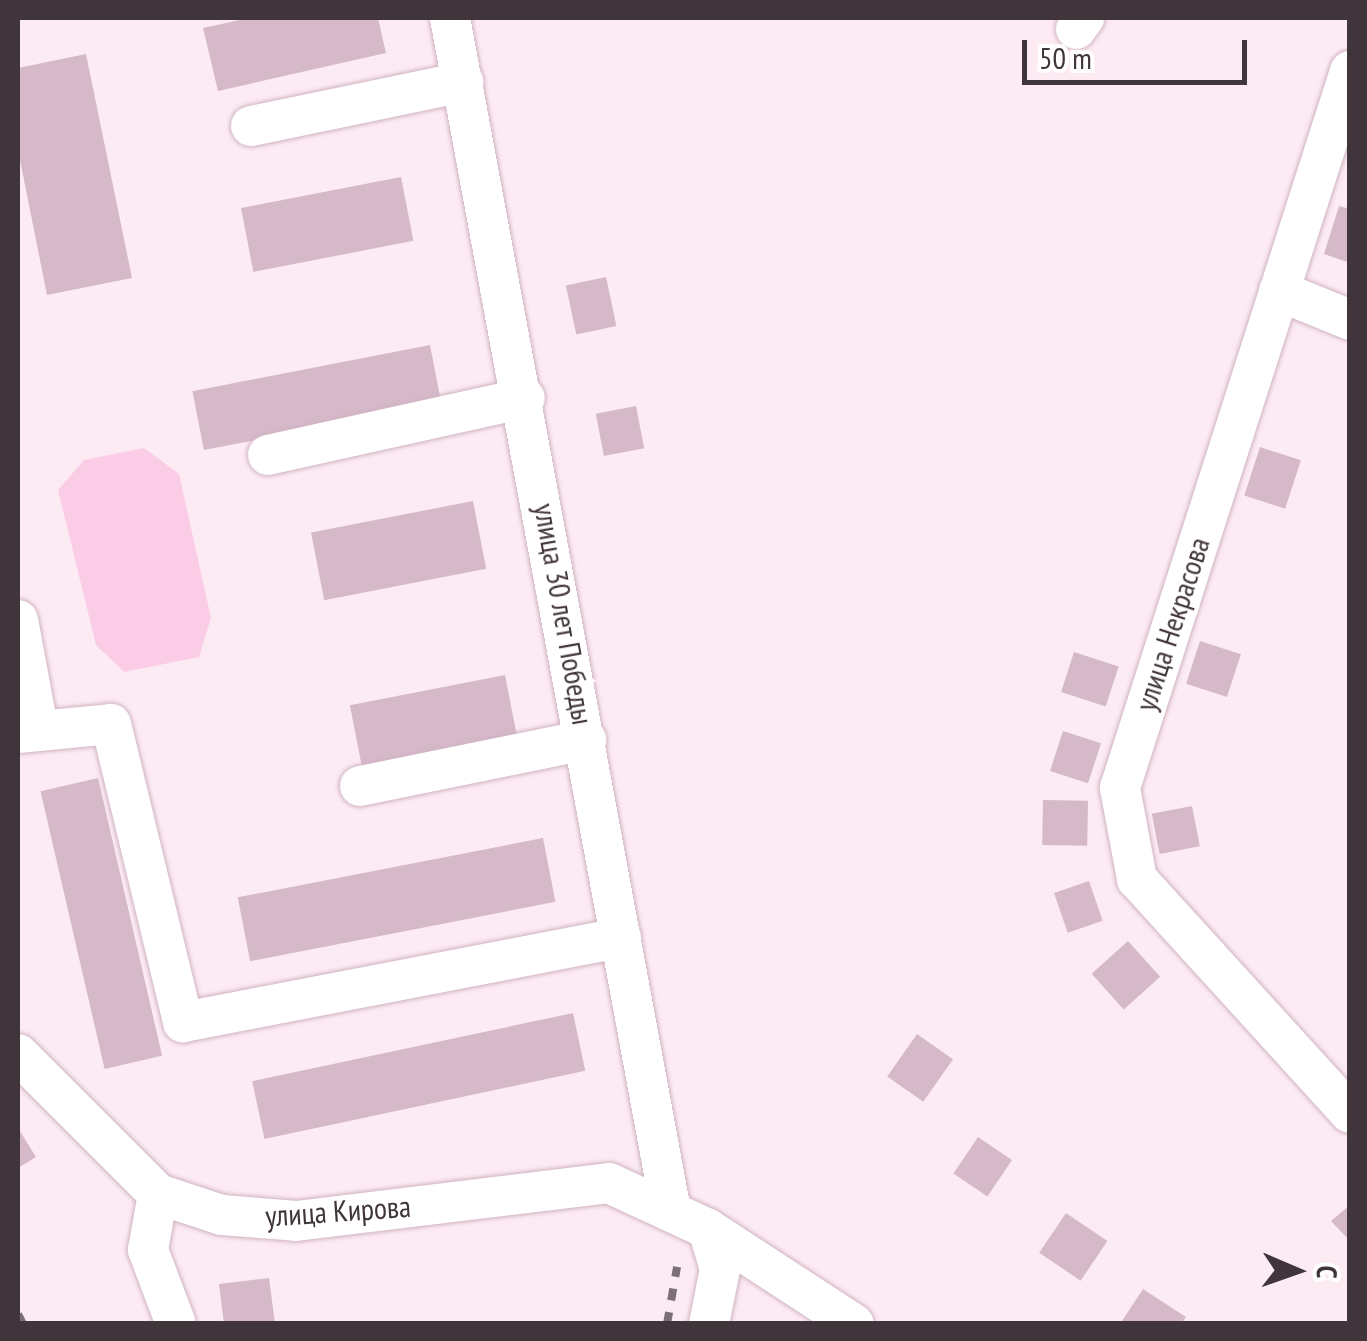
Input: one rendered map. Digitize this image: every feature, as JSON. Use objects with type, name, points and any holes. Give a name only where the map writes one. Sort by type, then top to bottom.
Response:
[{"type":"street","name":"улица 30 лет Победы","points":[[450,18],[525,398],[671,1211]]},
{"type":"street","name":"улица Некрасова","points":[[1350,71],[1120,788],[1137,879],[1350,1114]]},
{"type":"street","points":[[251,126],[464,82]]},
{"type":"street","points":[[1279,290],[1350,320]]},
{"type":"street","points":[[268,455],[525,398]]},
{"type":"street","points":[[18,620],[28,730],[111,724],[182,1022],[621,938]]},
{"type":"street","points":[[360,786],[586,740]]},
{"type":"street","name":"улица Кирова","points":[[18,1054],[158,1194],[222,1215],[296,1220],[609,1183],[708,1228],[854,1324]]},
{"type":"street","points":[[158,1194],[148,1250],[176,1324]]},
{"type":"street","points":[[708,1228],[720,1269],[709,1324]]},
{"type":"shaded area","points":[[144,448],[179,474],[211,618],[199,657],[124,672],[96,645],[58,490],[84,460]]},
{"type":"building","points":[[249,18],[378,18],[386,53],[218,91],[203,28]]},
{"type":"building","points":[[86,54],[132,278],[47,295],[18,150],[18,68]]},
{"type":"building","points":[[401,177],[413,241],[253,272],[241,208]]},
{"type":"building","points":[[1339,206],[1350,209],[1350,263],[1324,254]]},
{"type":"building","points":[[606,277],[616,326],[576,334],[566,286]]},
{"type":"building","points":[[430,345],[441,404],[204,450],[192,391]]},
{"type":"building","points":[[636,406],[644,448],[604,456],[596,414]]},
{"type":"building","points":[[1260,447],[1301,460],[1285,509],[1244,496]]},
{"type":"building","points":[[473,501],[486,569],[324,600],[311,532]]},
{"type":"building","points":[[1200,641],[1241,654],[1227,697],[1186,684]]},
{"type":"building","points":[[1074,652],[1119,667],[1106,706],[1061,692]]},
{"type":"building","points":[[505,675],[517,737],[362,767],[350,705]]},
{"type":"building","points":[[1063,731],[1101,743],[1088,783],[1050,771]]},
{"type":"building","points":[[98,778],[162,1056],[105,1069],[41,791]]},
{"type":"building","points":[[1043,800],[1088,801],[1087,846],[1042,845]]},
{"type":"building","points":[[1192,806],[1200,846],[1160,854],[1152,814]]},
{"type":"building","points":[[543,838],[555,902],[250,961],[238,897]]},
{"type":"building","points":[[1089,881],[1103,921],[1068,933],[1054,893]]},
{"type":"building","points":[[1128,941],[1160,977],[1124,1009],[1092,974]]},
{"type":"building","points":[[573,1013],[585,1071],[264,1139],[252,1081]]},
{"type":"building","points":[[917,1034],[953,1059],[923,1102],[887,1077]]},
{"type":"building","points":[[18,1128],[36,1157],[18,1168]]},
{"type":"building","points":[[978,1137],[1012,1160],[987,1196],[953,1173]]},
{"type":"building","points":[[1350,1205],[1350,1241],[1331,1221]]},
{"type":"building","points":[[1066,1213],[1107,1241],[1081,1281],[1039,1253]]},
{"type":"building","points":[[269,1278],[275,1324],[224,1324],[219,1284]]},
{"type":"building","points":[[1143,1289],[1186,1317],[1181,1324],[1120,1324]]},
{"type":"railway","points":[[667,1324],[677,1267]]},
{"type":"railway","points":[[18,1314],[23,1324]]}]
